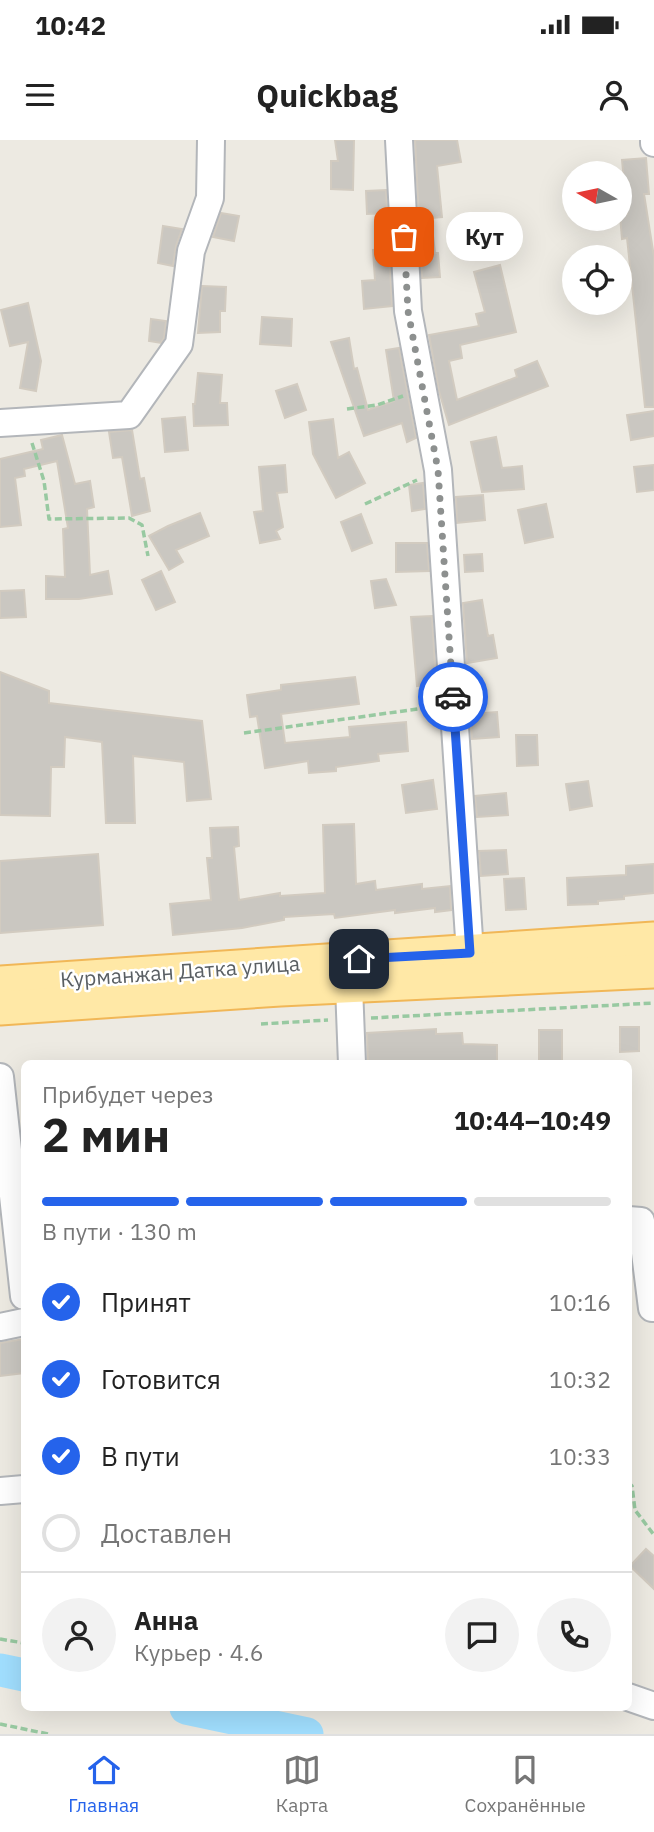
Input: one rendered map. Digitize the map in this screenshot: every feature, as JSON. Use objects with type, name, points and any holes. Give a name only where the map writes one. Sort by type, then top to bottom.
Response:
[{"type":"main road","name":"Курманжан Датка улица","points":[[0,983],[654,939]]},
{"type":"main road","name":"Курманжан Датка улица","points":[[0,1009],[349,986],[654,971]]},
{"type":"street","points":[[13,422],[129,415],[179,344],[191,251],[210,198],[211,140]]},
{"type":"street","points":[[399,140],[408,311],[438,470],[470,953]]},
{"type":"street","points":[[349,986],[352,1060]]},
{"type":"street","points":[[0,1077],[21,1269]]},
{"type":"street","points":[[632,1220],[641,1221],[654,1308]]},
{"type":"street","points":[[0,1327],[21,1323]]},
{"type":"street","points":[[0,1490],[21,1489]]},
{"type":"street","points":[[632,1698],[654,1706]]},
{"type":"path","points":[[347,409],[377,405],[423,391]]},
{"type":"path","points":[[13,422],[44,481],[49,519],[129,517],[142,525],[148,556]]},
{"type":"path","points":[[365,504],[438,470]]},
{"type":"path","points":[[244,733],[453,704]]},
{"type":"path","points":[[261,1024],[654,1003]]},
{"type":"path","points":[[632,1486],[635,1510],[654,1535]]},
{"type":"path","points":[[0,1639],[21,1642]]},
{"type":"path","points":[[0,1724],[48,1734]]},
{"type":"building","points":[[335,140],[354,140],[353,190],[331,189],[331,161],[338,161]]},
{"type":"building","points":[[415,140],[457,140],[461,162],[437,166],[442,217],[431,218],[440,277],[422,278]]},
{"type":"building","points":[[646,158],[649,194],[644,194],[654,257],[654,407],[645,407],[632,285],[632,245],[628,245],[627,238],[622,239],[621,231],[632,231],[632,161],[622,160]]},
{"type":"building","points":[[386,190],[387,213],[367,214],[366,191]]},
{"type":"building","points":[[221,213],[239,216],[234,241],[213,237]]},
{"type":"building","points":[[163,226],[182,229],[173,266],[158,263]]},
{"type":"building","points":[[389,249],[392,306],[364,309],[362,281],[375,280],[373,250]]},
{"type":"building","points":[[500,265],[516,332],[460,345],[462,358],[449,361],[457,400],[517,377],[515,370],[537,361],[548,386],[449,425],[439,391],[429,335],[479,326],[476,314],[485,312],[474,272]]},
{"type":"building","points":[[202,286],[226,287],[225,311],[220,311],[220,332],[198,333]]},
{"type":"building","points":[[28,303],[41,361],[36,391],[20,388],[28,342],[10,346],[1,310]]},
{"type":"building","points":[[262,317],[292,319],[291,346],[260,344]]},
{"type":"building","points":[[151,319],[166,321],[161,343],[149,341]]},
{"type":"building","points":[[349,338],[354,369],[357,368],[368,410],[394,401],[386,350],[399,348],[416,438],[407,442],[402,423],[364,436],[331,342]]},
{"type":"building","points":[[198,373],[222,375],[220,403],[227,403],[228,425],[194,426],[193,404]]},
{"type":"building","points":[[297,384],[306,410],[285,418],[276,391]]},
{"type":"building","points":[[654,411],[654,436],[631,440],[627,415]]},
{"type":"building","points":[[185,417],[188,450],[165,452],[162,419]]},
{"type":"building","points":[[333,419],[338,458],[349,452],[365,483],[336,498],[313,454],[309,422]]},
{"type":"building","points":[[132,430],[140,479],[144,478],[150,511],[132,516],[122,457],[113,458],[109,432]]},
{"type":"building","points":[[62,435],[75,484],[90,481],[94,507],[87,509],[90,575],[108,571],[112,594],[79,599],[46,599],[46,576],[65,577],[63,529],[68,528],[57,461],[24,469],[25,476],[15,478],[21,525],[0,527],[0,459],[43,449],[41,440]]},
{"type":"building","points":[[496,437],[502,468],[522,466],[524,489],[482,492],[471,442]]},
{"type":"building","points":[[285,465],[287,492],[277,493],[283,527],[276,531],[280,539],[260,543],[254,512],[263,511],[259,467]]},
{"type":"building","points":[[654,465],[654,490],[637,492],[634,467]]},
{"type":"building","points":[[423,483],[425,509],[412,511],[409,485]]},
{"type":"building","points":[[483,495],[485,520],[457,523],[456,497]]},
{"type":"building","points":[[546,504],[553,537],[525,543],[518,510]]},
{"type":"building","points":[[200,513],[209,536],[176,550],[183,562],[169,570],[149,536]]},
{"type":"building","points":[[361,514],[372,543],[352,551],[341,522]]},
{"type":"building","points":[[396,543],[427,543],[429,571],[396,572]]},
{"type":"building","points":[[482,554],[483,571],[465,572],[464,555]]},
{"type":"building","points":[[161,571],[175,602],[156,610],[142,580]]},
{"type":"building","points":[[386,579],[396,605],[375,608],[371,581]]},
{"type":"building","points":[[24,590],[26,617],[0,618],[0,591]]},
{"type":"building","points":[[482,600],[488,636],[493,635],[497,658],[467,663],[463,603]]},
{"type":"building","points":[[432,616],[436,683],[417,686],[411,617]]},
{"type":"building","points":[[0,672],[49,691],[49,703],[202,721],[211,799],[187,801],[184,762],[133,756],[135,823],[106,823],[102,742],[65,737],[64,767],[51,767],[50,816],[0,815]]},
{"type":"building","points":[[355,677],[359,704],[281,714],[285,743],[350,737],[349,727],[406,722],[408,751],[378,754],[379,761],[336,767],[336,771],[309,773],[308,761],[265,768],[257,716],[250,717],[247,695],[281,690],[281,685]]},
{"type":"building","points":[[497,712],[499,737],[472,739],[470,714]]},
{"type":"building","points":[[516,735],[537,735],[538,765],[517,766]]},
{"type":"building","points":[[433,780],[437,809],[406,813],[402,785]]},
{"type":"building","points":[[588,781],[592,806],[570,810],[566,784]]},
{"type":"building","points":[[506,793],[508,815],[477,817],[475,796]]},
{"type":"building","points":[[354,824],[356,884],[375,881],[376,890],[422,884],[422,889],[450,886],[451,910],[435,912],[435,908],[395,913],[395,910],[335,918],[334,914],[284,917],[284,920],[242,928],[173,935],[170,904],[211,900],[207,858],[212,858],[210,828],[238,827],[239,846],[234,847],[239,900],[280,893],[280,896],[325,893],[323,825]]},
{"type":"building","points":[[506,850],[508,874],[481,876],[479,851]]},
{"type":"building","points":[[98,854],[103,925],[0,933],[0,861]]},
{"type":"building","points":[[654,864],[654,893],[598,901],[598,904],[568,905],[567,878],[626,875],[626,866]]},
{"type":"building","points":[[524,878],[526,909],[506,910],[504,879]]},
{"type":"building","points":[[620,1027],[639,1027],[639,1051],[620,1052]]},
{"type":"building","points":[[436,1029],[436,1034],[462,1033],[463,1044],[497,1045],[497,1060],[368,1060],[367,1033]]},
{"type":"building","points":[[539,1030],[562,1030],[562,1060],[539,1060]]},
{"type":"building","points":[[21,1340],[21,1373],[0,1376],[0,1343]]},
{"type":"building","points":[[646,1549],[654,1556],[654,1589],[632,1568],[632,1564]]},
{"type":"waterway","points":[[0,1670],[21,1674]]},
{"type":"waterway","points":[[200,1711],[307,1734]]},
{"type":"way so far","points":[[404,237],[408,311],[438,470],[453,697]]},
{"type":"place","name":"Кут","points":[[404,237]]},
{"type":"route","points":[[359,959],[470,953],[453,697]]}]
